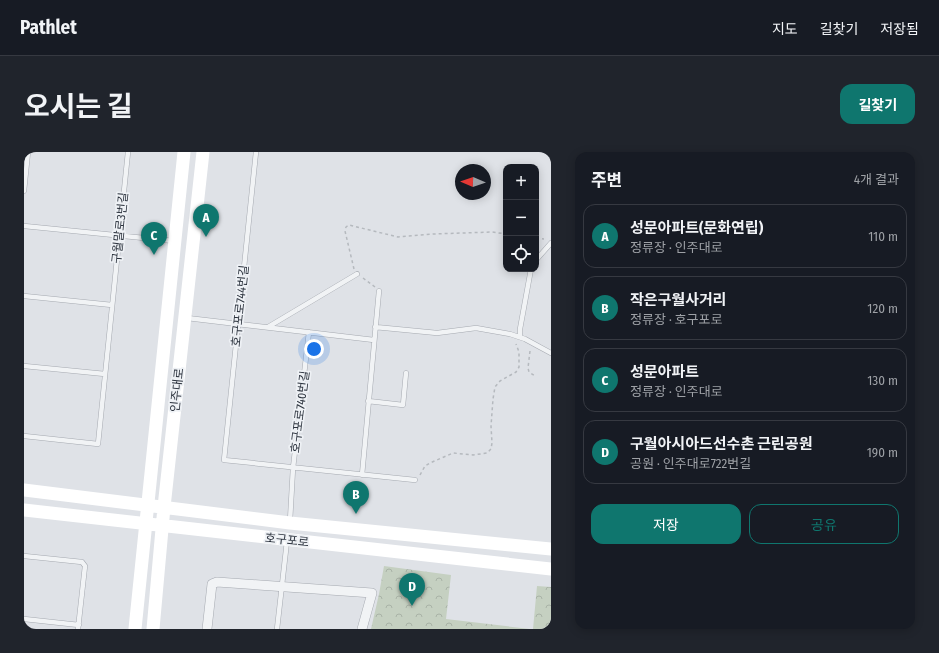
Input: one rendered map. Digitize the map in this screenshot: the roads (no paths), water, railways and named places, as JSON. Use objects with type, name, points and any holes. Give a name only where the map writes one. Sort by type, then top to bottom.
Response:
[{"type":"main road","name":"인주대로","points":[[135,629],[184,152]]},
{"type":"main road","name":"인주대로","points":[[153,629],[162,526],[203,152]]},
{"type":"main road","name":"호구포로","points":[[24,490],[290,523],[551,549]]},
{"type":"main road","name":"호구포로","points":[[24,510],[551,569]]},
{"type":"street","points":[[207,629],[212,584],[217,582],[372,593],[362,629]]},
{"type":"lane","points":[[24,192],[28,152]]},
{"type":"lane","name":"구월말로3번길","points":[[24,436],[98,444],[128,152]]},
{"type":"lane","name":"호구포로744번길","points":[[224,460],[256,152]]},
{"type":"lane","points":[[24,226],[175,242]]},
{"type":"lane","points":[[539,257],[551,243]]},
{"type":"lane","points":[[520,337],[530,272]]},
{"type":"lane","points":[[268,327],[357,274]]},
{"type":"lane","points":[[362,475],[379,291]]},
{"type":"lane","points":[[24,296],[112,305]]},
{"type":"lane","points":[[185,318],[374,340]]},
{"type":"lane","points":[[375,327],[437,333],[476,328],[520,337],[551,353]]},
{"type":"lane","name":"호구포로740번길","points":[[290,523],[293,468],[309,332]]},
{"type":"lane","points":[[24,366],[105,374]]},
{"type":"lane","points":[[368,402],[403,405],[406,373]]},
{"type":"lane","name":"호구포로740번길","points":[[224,460],[415,480]]},
{"type":"lane","points":[[278,629],[287,540]]},
{"type":"lane","points":[[24,556],[82,562],[85,566],[79,627],[24,620]]},
{"type":"place","name":"성문아파트(문화연립)","points":[[206,237]]},
{"type":"place","name":"성문아파트","points":[[154,255]]},
{"type":"place","name":"작은구월사거리","points":[[356,514]]},
{"type":"place","name":"구월아시아드선수촌 근린공원","points":[[412,606]]}]
